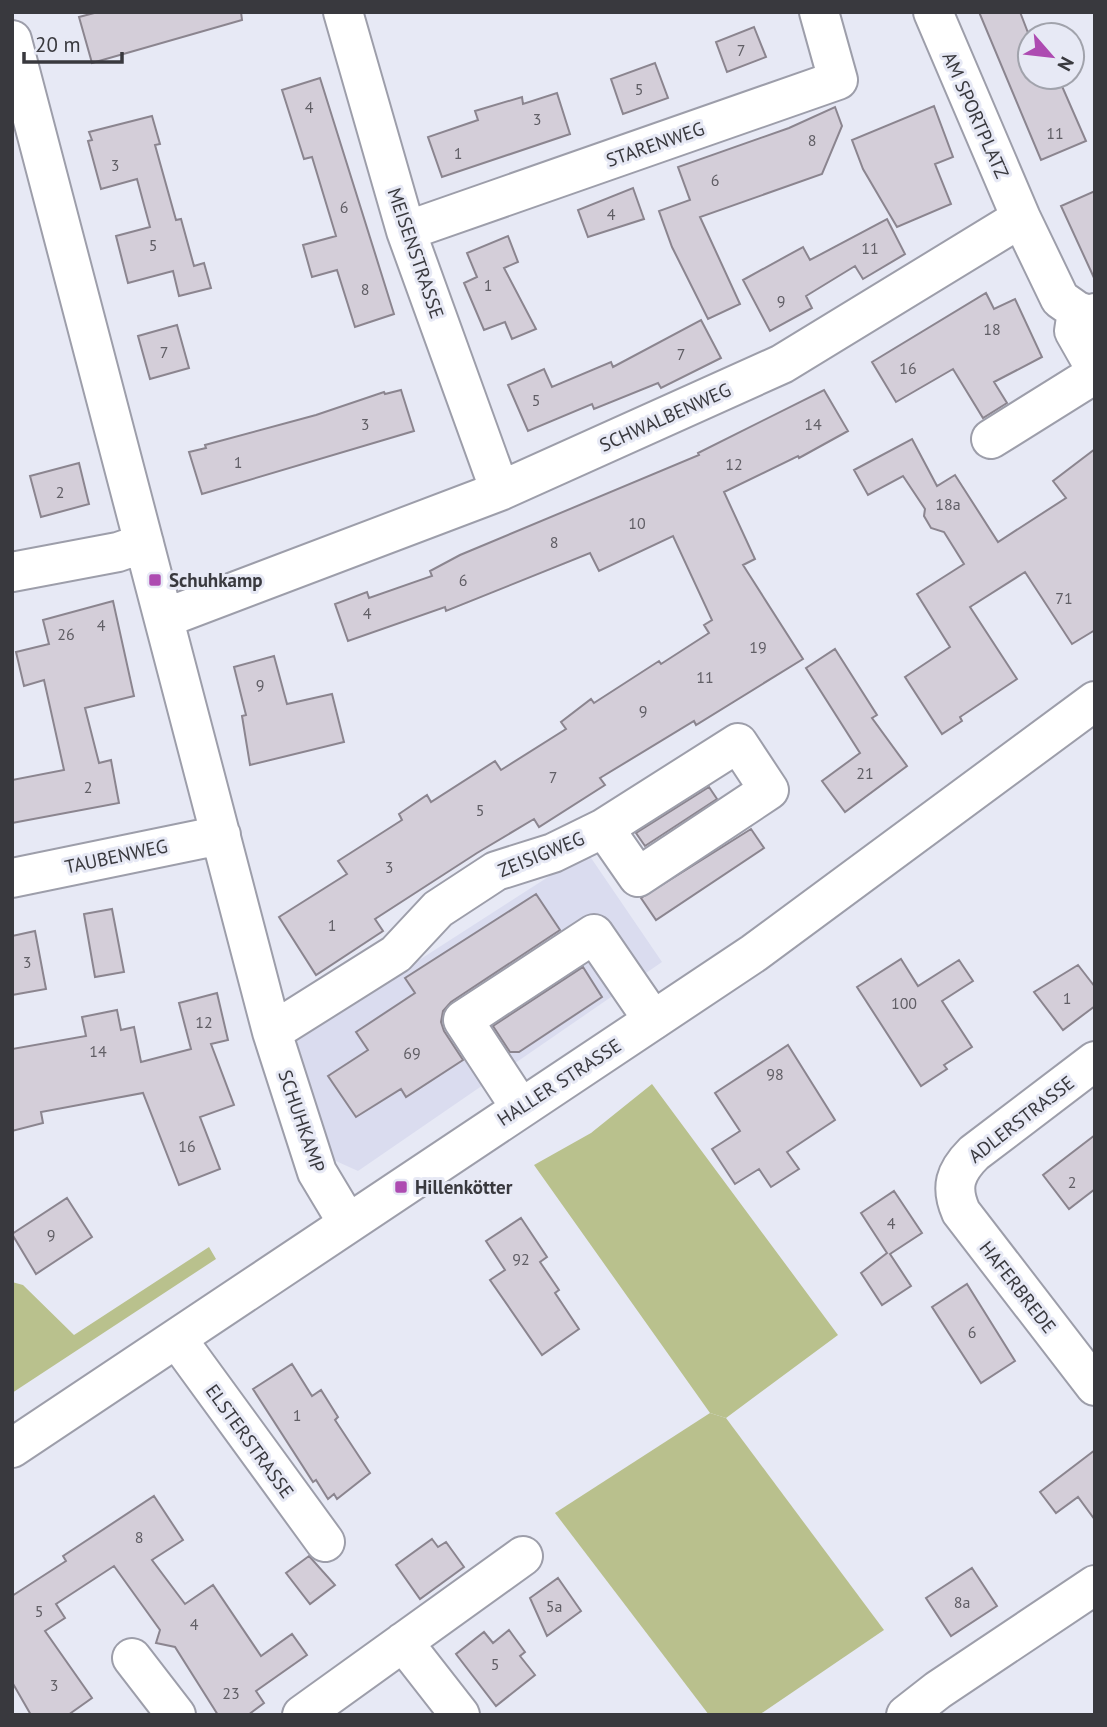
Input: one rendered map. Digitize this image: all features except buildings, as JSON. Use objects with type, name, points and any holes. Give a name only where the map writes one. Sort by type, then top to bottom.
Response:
[{"type":"street","name":"MEISENSTRASSE","points":[[343,12],[406,231],[500,491]]},
{"type":"street","name":"STARENWEG","points":[[406,231],[838,80],[819,12]]},
{"type":"street","name":"AM SPORTPLATZ","points":[[933,12],[1021,218]]},
{"type":"street","name":"SCHUHKAMP","points":[[12,40],[272,1032],[317,1172],[347,1222]]},
{"type":"street","points":[[1021,218],[1060,299],[1086,312],[1074,331],[1095,368]]},
{"type":"street","name":"SCHWALBENWEG","points":[[164,618],[500,491],[782,364],[1021,218]]},
{"type":"street","points":[[990,439],[1095,374]]},
{"type":"street","points":[[12,572],[118,552],[144,543]]},
{"type":"street","name":"HALLER STRASSE","points":[[12,1448],[754,953],[1095,701]]},
{"type":"street","name":"ZEISIGWEG","points":[[272,1032],[396,954],[438,909],[496,871],[553,853],[604,828],[738,743],[769,790],[638,877],[604,828]]},
{"type":"street","name":"TAUBENWEG","points":[[12,878],[220,835]]},
{"type":"street","points":[[520,1108],[463,1020],[594,934],[653,1020]]},
{"type":"street","name":"ADLERSTRASSE","points":[[954,1182],[962,1165],[975,1153],[1095,1061]]},
{"type":"street","name":"HAFERBREDE","points":[[954,1182],[954,1197],[961,1212],[1095,1386]]},
{"type":"street","name":"ELSTERSTRASSE","points":[[177,1339],[326,1542]]},
{"type":"street","points":[[302,1715],[523,1556]]},
{"type":"street","points":[[906,1715],[938,1690],[1095,1586]]},
{"type":"street","points":[[403,1642],[460,1715]]},
{"type":"street","points":[[132,1658],[176,1715]]},
{"type":"shaded area","points":[[587,852],[662,962],[358,1171],[327,1157],[295,1040]]},
{"type":"green space","points":[[652,1084],[838,1335],[726,1418],[710,1413],[534,1165],[591,1133]]},
{"type":"green space","points":[[209,1247],[216,1259],[12,1393],[12,1282],[23,1285],[74,1335]]},
{"type":"green space","points":[[710,1413],[726,1418],[884,1630],[759,1715],[709,1715],[555,1513]]},
{"type":"place","name":"Schuhkamp","points":[[155,580]]},
{"type":"place","name":"Hillenkötter","points":[[401,1187]]}]
